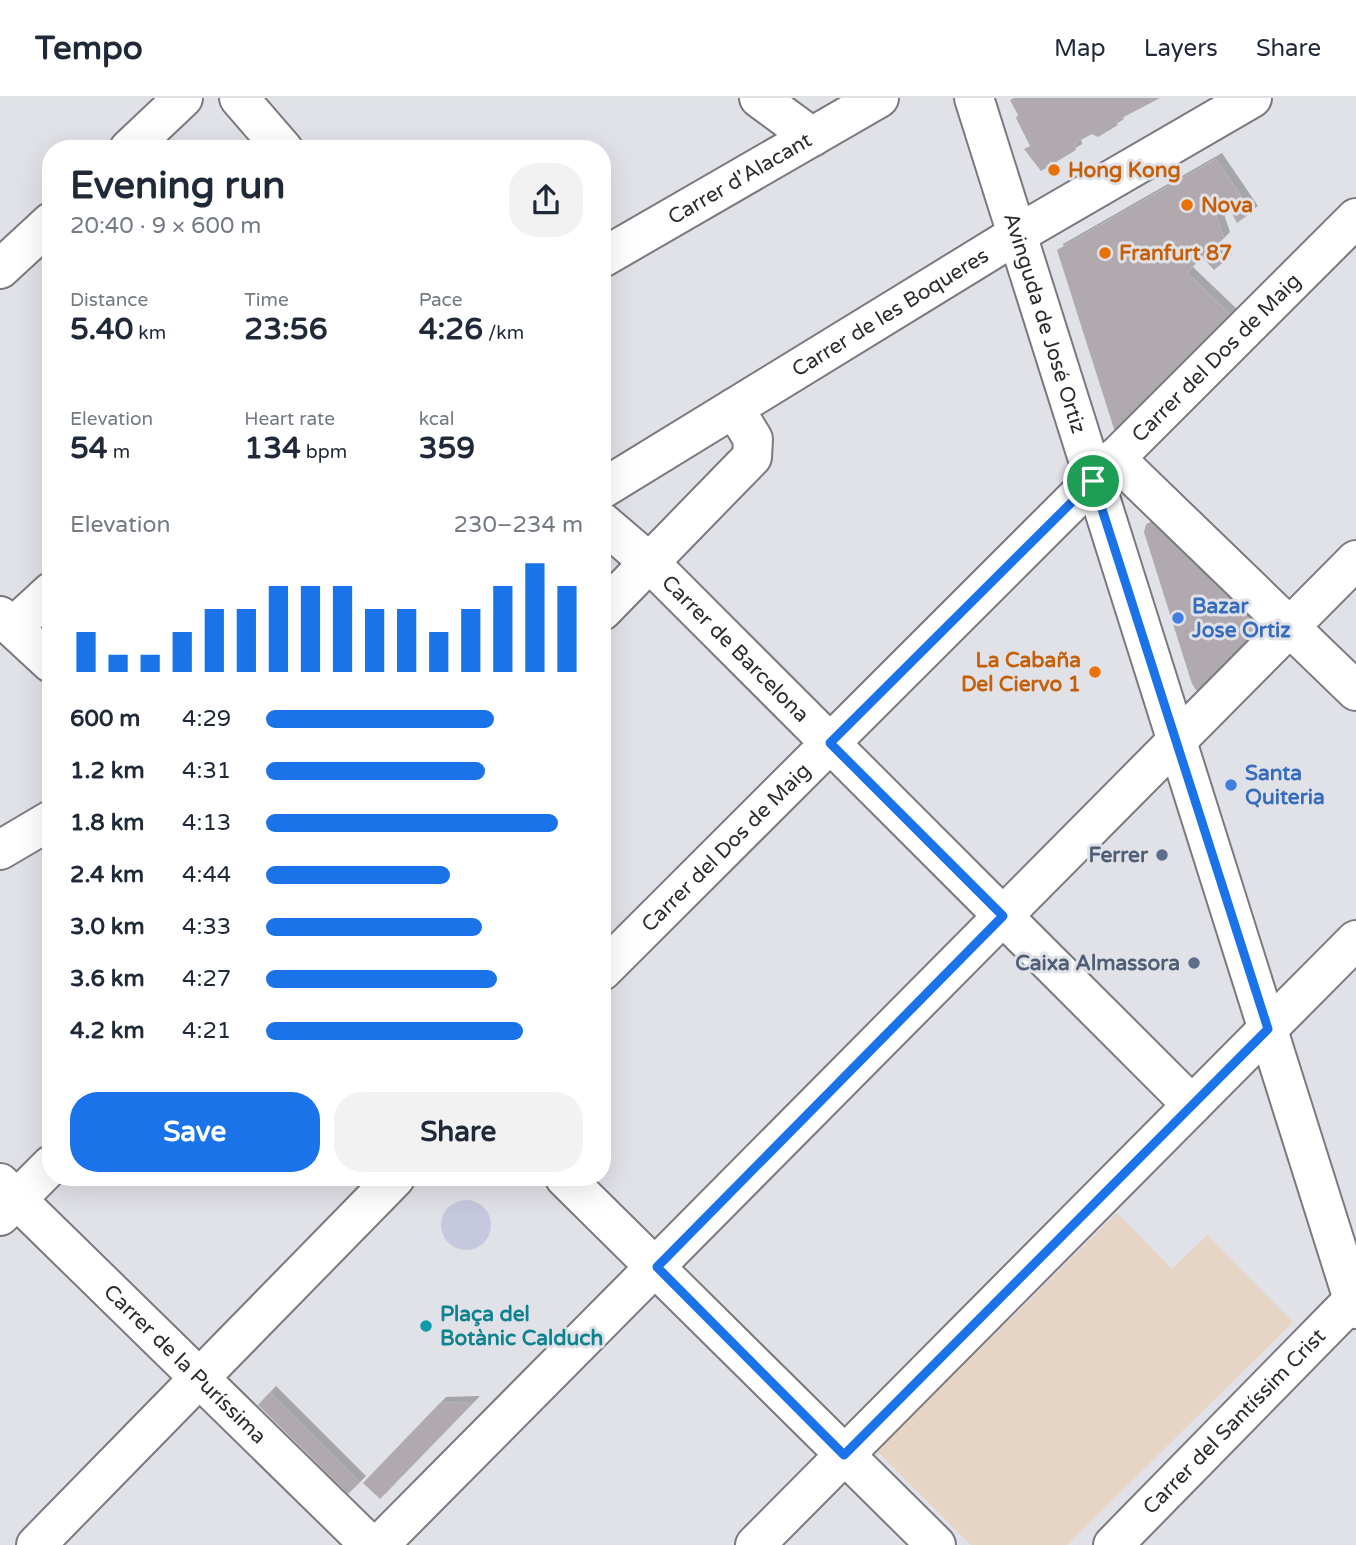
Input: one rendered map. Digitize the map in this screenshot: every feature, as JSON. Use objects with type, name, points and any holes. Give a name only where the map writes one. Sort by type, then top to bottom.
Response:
[{"type":"street","points":[[139,140],[183,98]]},
{"type":"street","points":[[239,98],[275,140]]},
{"type":"street","points":[[759,98],[812,137]]},
{"type":"street","name":"Carrer d'Alacant","points":[[611,253],[879,98]]},
{"type":"street","name":"Avinguda de José Ortiz","points":[[974,98],[1016,235],[1104,469],[1175,742],[1268,1029],[1347,1256],[1355,1303]]},
{"type":"street","name":"Carrer de les Boqueres","points":[[611,483],[1016,235],[1252,98]]},
{"type":"street","name":"Carrer del Dos de Maig","points":[[611,962],[1356,218]]},
{"type":"street","points":[[0,269],[42,230]]},
{"type":"street","points":[[611,602],[752,457],[753,439],[734,408]]},
{"type":"street","points":[[1104,469],[1289,627],[1356,691]]},
{"type":"street","name":"Carrer de Barcelona","points":[[611,530],[650,563],[1192,1105]]},
{"type":"street","points":[[379,1545],[1356,560]]},
{"type":"street","points":[[42,598],[7,621],[42,654]]},
{"type":"street","points":[[0,850],[42,825]]},
{"type":"street","points":[[755,1545],[1356,940]]},
{"type":"street","points":[[5,1200],[42,1172]]},
{"type":"street","points":[[36,1545],[198,1376],[387,1186]]},
{"type":"street","points":[[573,1186],[936,1545]]},
{"type":"street","name":"Carrer de la Puríssima","points":[[5,1200],[198,1376],[370,1545]]},
{"type":"street","name":"Carrer del Santíssim Crist","points":[[1113,1545],[1355,1303]]},
{"type":"shaded area","points":[[466,1200],[484,1207],[491,1225],[484,1243],[466,1250],[448,1243],[441,1225],[448,1207]]},
{"type":"shaded area","points":[[1117,1213],[1172,1269],[1207,1235],[1293,1322],[1067,1545],[971,1545],[877,1451]]},
{"type":"building","points":[[1160,98],[1116,121],[1118,125],[1098,137],[1092,134],[1075,143],[1076,150],[1041,171],[1024,149],[1030,146],[1010,100]]},
{"type":"building","points":[[1216,159],[1252,212],[1237,223],[1229,208],[1215,211],[1224,238],[1210,252],[1226,260],[1214,270],[1201,256],[1187,273],[1232,316],[1115,432],[1057,250]]},
{"type":"building","points":[[1153,521],[1268,622],[1207,691],[1196,690],[1192,684],[1144,532],[1146,524]]},
{"type":"building","points":[[270,1392],[360,1482],[348,1494],[258,1405]]},
{"type":"building","points":[[474,1402],[380,1499],[363,1483],[440,1403]]},
{"type":"place","name":"Hong Kong","points":[[1054,170]]},
{"type":"place","name":"Nova","points":[[1187,205]]},
{"type":"place","name":"Franfurt 87","points":[[1105,253]]},
{"type":"place","name":"Bazar Jose Ortiz","points":[[1178,618]]},
{"type":"place","name":"La Cabaña Del Ciervo 1","points":[[1095,672]]},
{"type":"place","name":"Santa Quiteria","points":[[1231,785]]},
{"type":"place","name":"Ferrer","points":[[1162,855]]},
{"type":"place","name":"Caixa Almassora","points":[[1194,963]]},
{"type":"place","name":"Plaça del Botànic Calduch","points":[[426,1326]]},
{"type":"route","points":[[1093,481],[1268,1029],[844,1455],[657,1267],[1003,916],[830,743],[1093,481]]}]
